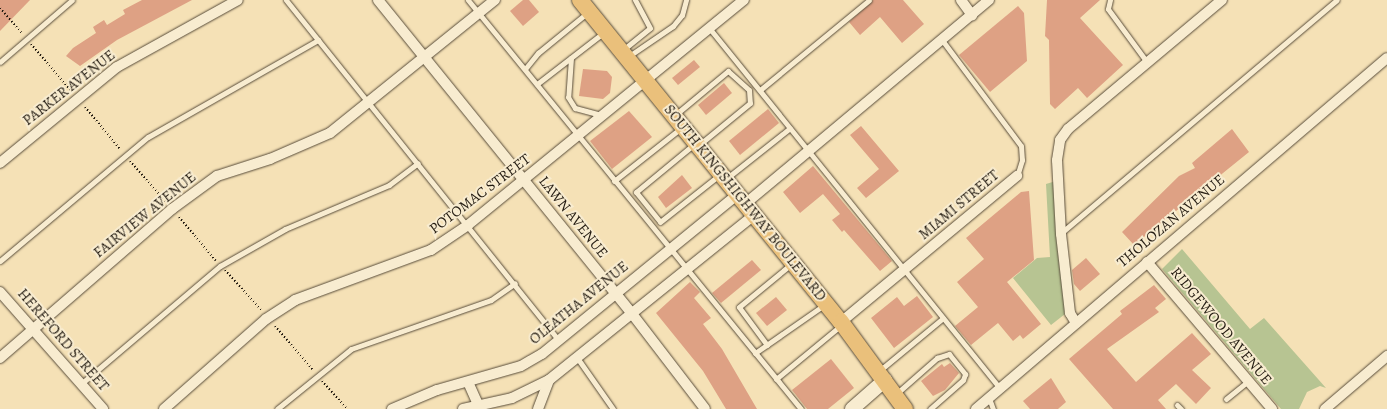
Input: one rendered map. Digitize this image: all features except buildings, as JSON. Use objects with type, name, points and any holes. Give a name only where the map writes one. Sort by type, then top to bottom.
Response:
[{"type":"main road","name":"SOUTH KINGSHIGHWAY BOULEVARD","points":[[585,5],[826,303],[905,409]]},
{"type":"street","name":"PARKER AVENUE","points":[[0,162],[117,67],[238,0]]},
{"type":"street","name":"LAWN AVENUE","points":[[378,0],[633,315],[704,409]]},
{"type":"street","name":"FAIRVIEW AVENUE","points":[[0,358],[172,209],[217,176],[270,159],[330,133],[495,0]]},
{"type":"street","name":"POTOMAC STREET","points":[[164,409],[266,319],[295,300],[431,250],[468,225],[579,137],[744,0]]},
{"type":"street","points":[[961,0],[972,14]]},
{"type":"street","name":"OLEATHA AVENUE","points":[[464,409],[479,409],[512,398],[550,380],[578,359],[687,271],[746,205],[989,0]]},
{"type":"street","points":[[1076,323],[1070,313],[1061,234],[1058,148],[1068,129],[1222,0]]},
{"type":"street","name":"THOLOZAN AVENUE","points":[[976,409],[1387,58]]},
{"type":"street","name":"MIAMI STREET","points":[[842,324],[1017,176]]},
{"type":"street","name":"OLEATHA AVENUE","points":[[392,409],[437,390],[521,366],[559,341],[670,249],[746,205]]},
{"type":"street","name":"RIDGEWOOD AVENUE","points":[[1147,262],[1272,409]]},
{"type":"street","name":"HEREFORD STREET","points":[[0,292],[103,409]]},
{"type":"street","points":[[1325,409],[1387,356]]},
{"type":"street","points":[[852,409],[882,376]]},
{"type":"street","points":[[538,409],[550,380]]},
{"type":"street","points":[[468,382],[479,409]]},
{"type":"lane","points":[[0,62],[72,0]]},
{"type":"lane","points":[[286,0],[515,283],[559,341]]},
{"type":"lane","points":[[468,0],[800,409]]},
{"type":"lane","points":[[624,54],[650,28],[635,0]]},
{"type":"lane","points":[[624,54],[673,26],[682,15],[686,0]]},
{"type":"lane","points":[[760,90],[869,0]]},
{"type":"lane","points":[[1110,0],[1108,9],[1147,62]]},
{"type":"lane","points":[[1061,234],[1337,0]]},
{"type":"lane","points":[[525,70],[538,53],[585,5]]},
{"type":"lane","points":[[710,29],[1000,388]]},
{"type":"lane","points":[[537,84],[606,31]]},
{"type":"lane","points":[[0,261],[148,136],[318,40]]},
{"type":"lane","name":"MIAMI STREET","points":[[942,40],[1021,146],[1022,160],[1017,176]]},
{"type":"lane","points":[[571,58],[568,97],[575,108],[604,116]]},
{"type":"lane","points":[[614,181],[678,121],[724,73],[731,72],[749,90],[750,102],[636,192],[660,222],[790,128]]},
{"type":"lane","points":[[82,384],[220,266],[285,229],[389,186],[418,163]]},
{"type":"lane","points":[[767,345],[740,308],[793,263]]},
{"type":"lane","points":[[277,409],[351,349],[491,300],[515,283]]},
{"type":"lane","points":[[754,353],[826,303]]},
{"type":"lane","points":[[882,376],[943,318]]},
{"type":"lane","points":[[776,379],[842,324]]},
{"type":"lane","points":[[895,394],[937,358],[949,354],[965,374],[963,380],[930,409]]},
{"type":"lane","points":[[578,359],[613,409]]},
{"type":"lane","points":[[1226,399],[1248,381]]},
{"type":"lane","points":[[989,398],[993,409]]},
{"type":"green space","points":[[1056,181],[1065,314],[1051,325],[1013,278],[1037,258],[1050,257],[1046,184]]},
{"type":"green space","points":[[1182,249],[1250,329],[1264,318],[1326,388],[1320,386],[1307,392],[1299,409],[1281,409],[1162,269]]}]
